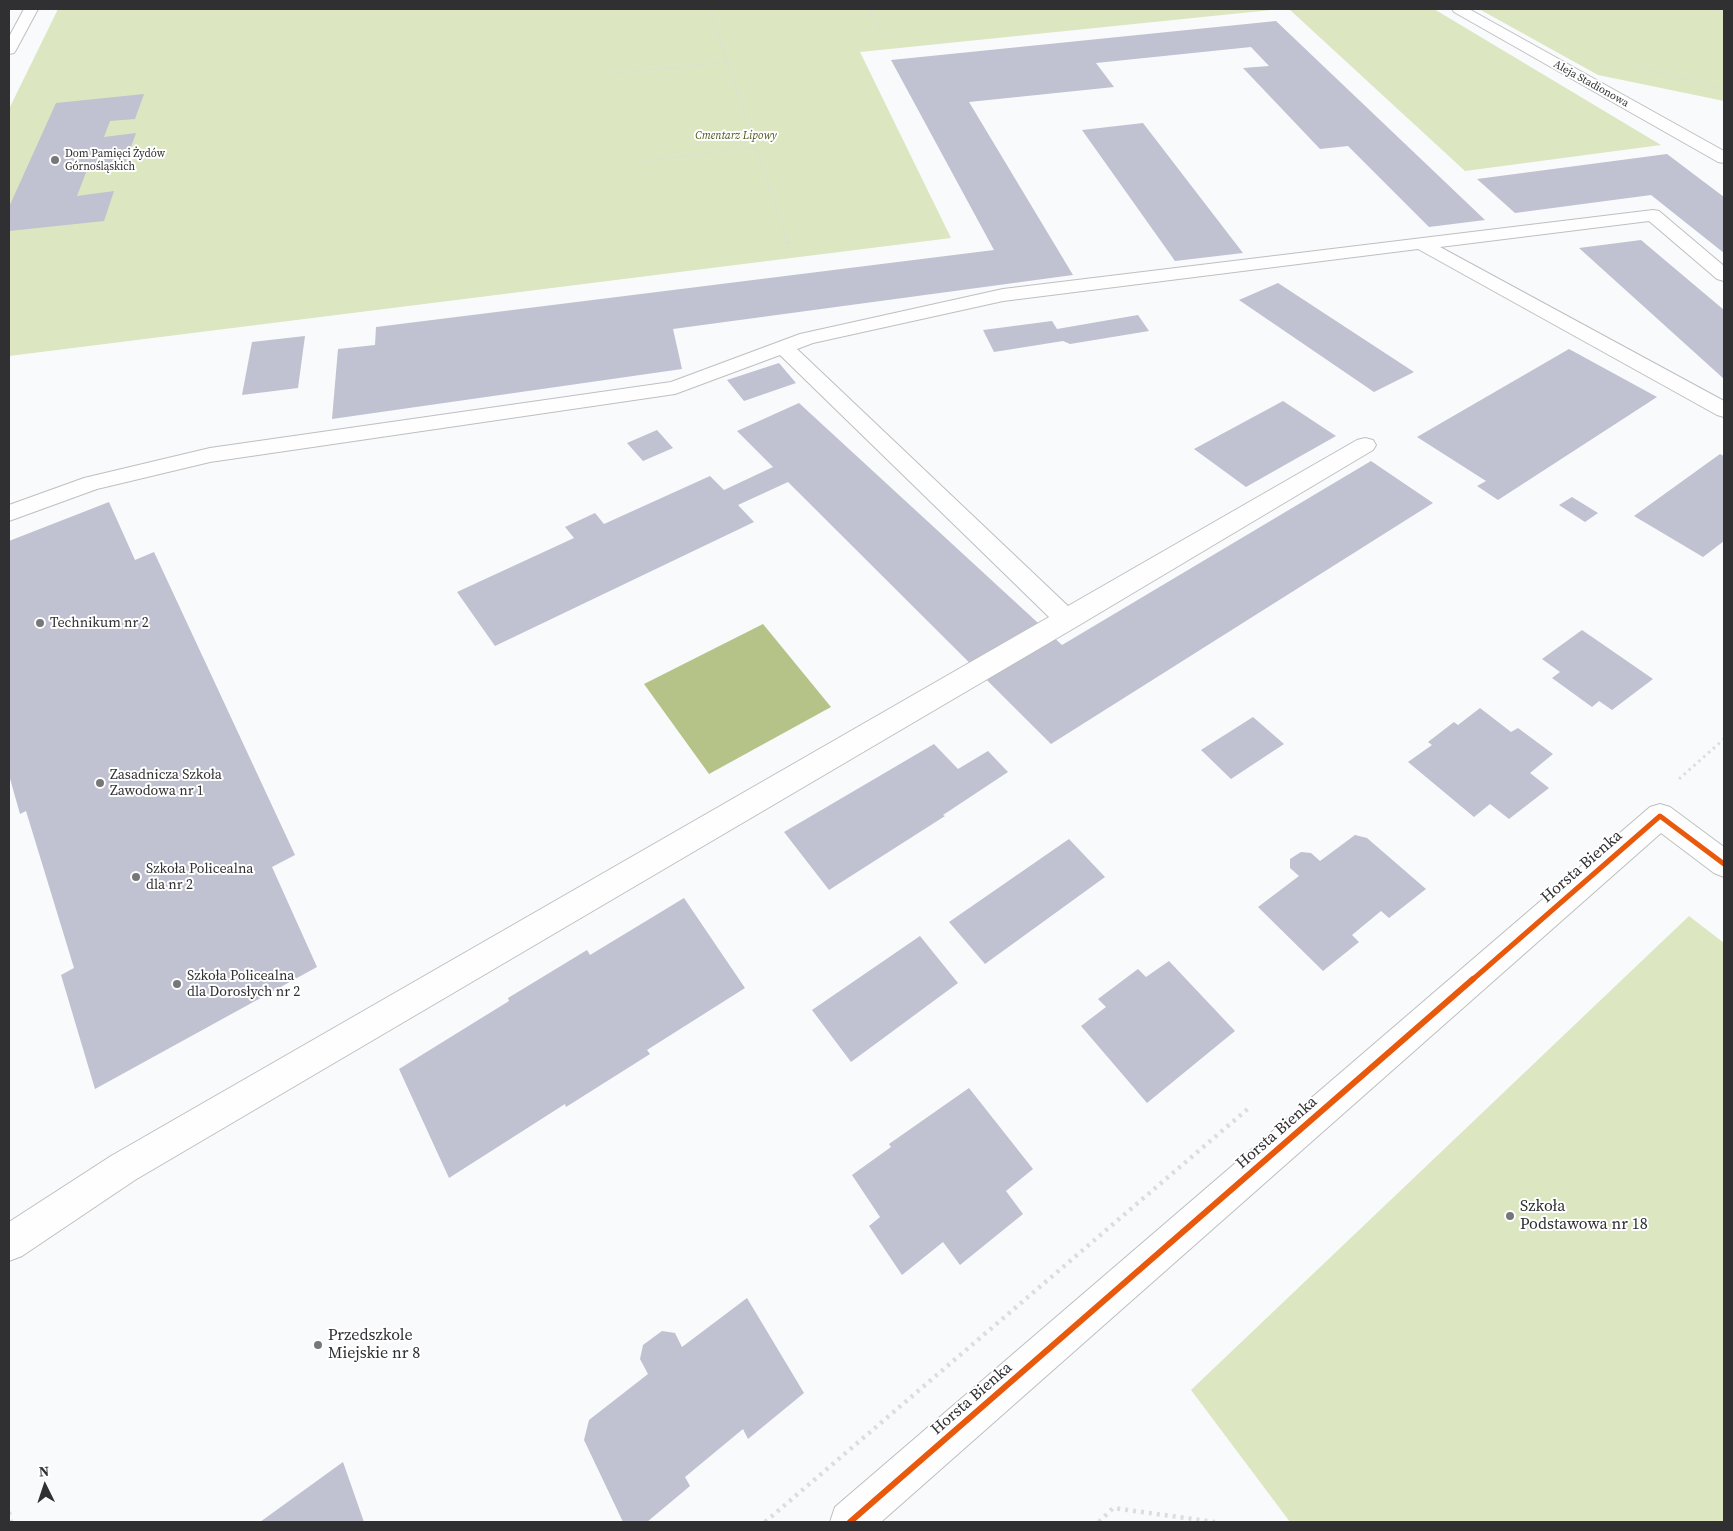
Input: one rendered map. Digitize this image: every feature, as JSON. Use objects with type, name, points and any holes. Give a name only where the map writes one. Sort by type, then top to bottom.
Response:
[{"type":"street","points":[[9,50],[31,9]]},
{"type":"street","name":"Aleja Stadionowa","points":[[1459,9],[1724,158]]},
{"type":"street","points":[[9,513],[92,483],[210,455],[675,388],[807,338],[1003,295],[1653,215],[1724,275]]},
{"type":"street","points":[[1422,244],[1724,410]]},
{"type":"street","points":[[783,347],[1067,620]]},
{"type":"street","points":[[9,1243],[123,1168],[1366,445]]},
{"type":"street","name":"Horsta Bienka","points":[[850,1522],[1660,816],[1724,864]]},
{"type":"path","points":[[710,9],[758,147],[791,252]]},
{"type":"path","points":[[869,9],[888,40]]},
{"type":"path","points":[[1711,9],[1724,12]]},
{"type":"path","points":[[604,74],[728,62]]},
{"type":"path","points":[[642,161],[758,147]]},
{"type":"path","points":[[1674,783],[1724,739]]},
{"type":"path","points":[[1099,1522],[1113,1508],[1215,1522]]},
{"type":"path","points":[[9,1512],[11,1522]]},
{"type":"green space","name":"Cmentarz Lipowy","points":[[58,9],[1281,9],[860,52],[951,238],[9,356],[9,109]]},
{"type":"green space","points":[[1289,9],[1434,9],[1661,145],[1465,171]]},
{"type":"green space","points":[[1479,9],[1724,9],[1724,101],[1598,75]]},
{"type":"green space","name":"Szkoła Podstawowa nr 18","points":[[1689,916],[1724,943],[1724,1522],[1290,1522],[1191,1390]]},
{"type":"shaded area","points":[[763,624],[831,707],[709,774],[644,684]]},
{"type":"building","points":[[1276,21],[1485,220],[1429,227],[1348,146],[1320,149],[1243,68],[1269,66],[1251,47],[1096,63],[1114,87],[969,102],[1073,275],[673,329],[682,369],[332,419],[338,349],[375,345],[376,327],[994,250],[891,60]]},
{"type":"building","points":[[144,94],[135,119],[110,121],[104,137],[136,133],[125,163],[88,167],[77,196],[114,191],[104,221],[9,231],[9,207],[56,103]]},
{"type":"building","points":[[1143,123],[1243,253],[1175,261],[1082,130]]},
{"type":"building","points":[[1667,154],[1724,197],[1724,253],[1651,195],[1515,213],[1477,179]]},
{"type":"building","points":[[1641,240],[1724,310],[1724,379],[1579,248]]},
{"type":"building","points":[[1278,283],[1414,372],[1374,392],[1239,300]]},
{"type":"building","points":[[1138,315],[1149,331],[1070,344],[1063,341],[994,352],[983,330],[1052,321],[1057,329]]},
{"type":"building","points":[[305,336],[298,388],[242,395],[252,342]]},
{"type":"building","points":[[1569,349],[1657,397],[1498,500],[1477,486],[1486,481],[1417,437]]},
{"type":"building","points":[[779,363],[796,383],[744,401],[727,380]]},
{"type":"building","points":[[1283,401],[1336,436],[1246,487],[1194,449]]},
{"type":"building","points":[[799,403],[1062,645],[1371,461],[1433,503],[1051,744],[788,482],[738,505],[754,522],[495,646],[457,592],[574,538],[565,527],[595,513],[604,524],[710,476],[724,490],[773,467],[737,431]]},
{"type":"building","points":[[657,430],[673,448],[643,461],[627,443]]},
{"type":"building","points":[[1720,454],[1724,456],[1724,541],[1703,557],[1634,516]]},
{"type":"building","points":[[1572,497],[1598,513],[1585,522],[1559,505]]},
{"type":"building","points":[[109,502],[135,560],[154,552],[295,855],[272,867],[317,967],[95,1089],[61,975],[74,968],[26,811],[20,814],[9,775],[9,541]]},
{"type":"building","points":[[1582,630],[1653,679],[1612,710],[1599,701],[1592,707],[1552,678],[1560,672],[1542,659]]},
{"type":"building","points":[[1480,708],[1511,732],[1518,728],[1553,754],[1530,773],[1549,788],[1509,819],[1490,804],[1474,817],[1408,762],[1432,745],[1428,742],[1454,722],[1458,725]]},
{"type":"building","points":[[1253,717],[1284,744],[1231,779],[1201,750]]},
{"type":"building","points":[[934,744],[958,769],[988,751],[1008,772],[943,815],[945,816],[829,890],[784,832]]},
{"type":"building","points":[[1355,835],[1367,838],[1426,889],[1389,918],[1381,911],[1352,935],[1359,942],[1323,971],[1258,907],[1299,876],[1290,868],[1290,859],[1301,852],[1311,853],[1320,861]]},
{"type":"building","points":[[1069,839],[1105,877],[985,964],[949,922]]},
{"type":"building","points":[[684,898],[745,988],[647,1050],[650,1054],[566,1107],[565,1104],[449,1178],[399,1069],[509,1001],[508,998],[587,950],[590,955]]},
{"type":"building","points":[[920,936],[958,983],[851,1062],[812,1010]]},
{"type":"building","points":[[1169,961],[1235,1031],[1147,1103],[1081,1026],[1106,1007],[1098,999],[1138,969],[1146,977]]},
{"type":"building","points":[[969,1088],[1033,1169],[1006,1191],[1023,1214],[960,1265],[943,1242],[902,1275],[869,1226],[880,1217],[852,1175],[891,1147],[889,1144]]},
{"type":"building","points":[[747,1298],[804,1393],[748,1439],[743,1429],[685,1477],[690,1486],[647,1522],[623,1522],[584,1440],[589,1420],[648,1374],[640,1359],[643,1345],[662,1331],[675,1333],[682,1347]]},
{"type":"building","points":[[343,1462],[364,1522],[260,1522]]},
{"type":"cycle path","points":[[850,1522],[1660,816],[1724,864]]},
{"type":"place","name":"Dom Pamięci Żydów Górnośląskich","points":[[55,160]]},
{"type":"place","name":"Technikum nr 2","points":[[40,623]]},
{"type":"place","name":"Zasadnicza Szkoła Zawodowa nr 1","points":[[100,783]]},
{"type":"place","name":"Szkoła Policealna dla nr 2","points":[[136,877]]},
{"type":"place","name":"Szkoła Policealna dla Dorosłych nr 2","points":[[177,984]]},
{"type":"place","name":"Szkoła Podstawowa nr 18","points":[[1510,1216]]},
{"type":"place","name":"Przedszkole Miejskie nr 8","points":[[318,1345]]}]
